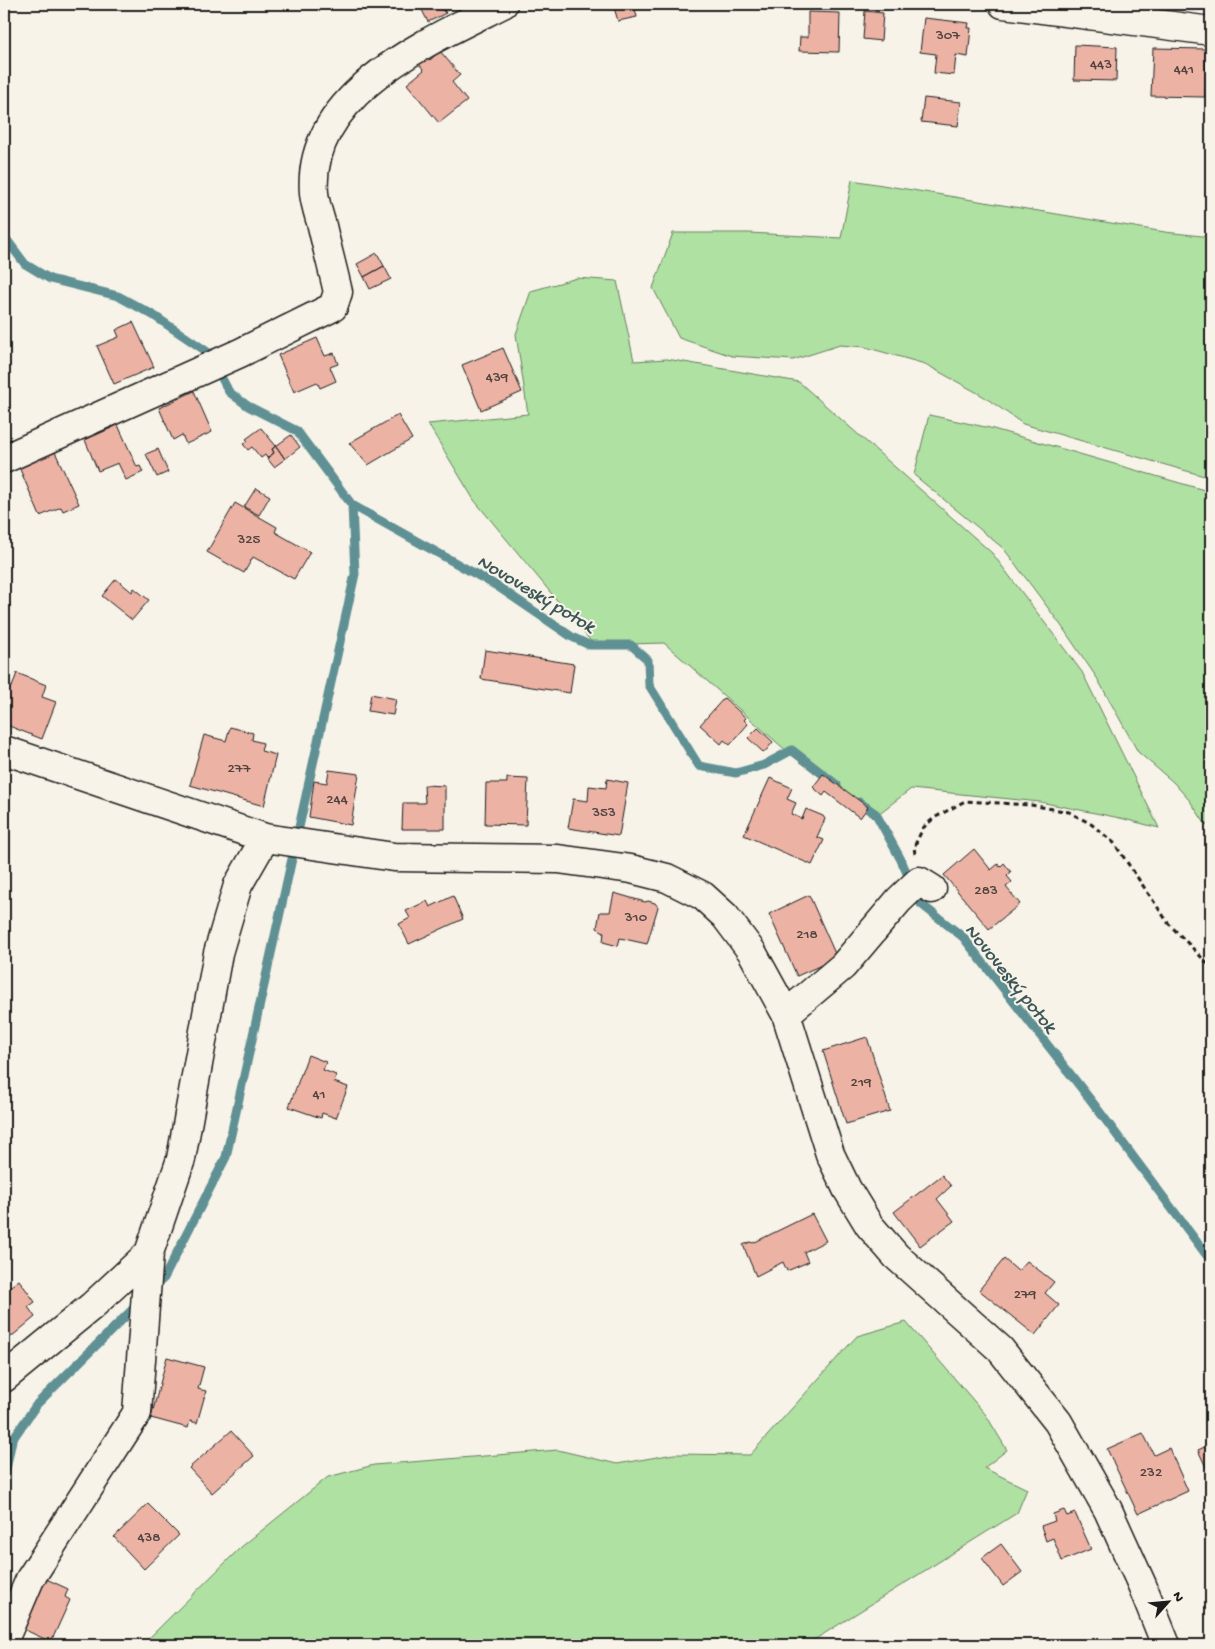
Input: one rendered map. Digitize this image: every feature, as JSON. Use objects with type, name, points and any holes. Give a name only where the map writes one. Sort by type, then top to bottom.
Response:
[{"type":"street","points":[[4,459],[240,353],[333,307],[338,292],[314,194],[315,162],[322,140],[337,114],[355,92],[419,46],[502,4]]},
{"type":"street","points":[[1003,4],[1211,31]]},
{"type":"street","points":[[4,750],[265,838],[394,857],[558,859],[631,870],[667,878],[703,896],[725,916],[752,952],[786,1014],[830,1154],[847,1189],[869,1225],[896,1256],[1000,1349],[1058,1422],[1108,1510],[1142,1585],[1166,1645]]},
{"type":"street","points":[[4,1640],[30,1579],[137,1413],[149,1265],[181,1159],[218,953],[238,885],[265,838]]},
{"type":"street","points":[[786,1014],[843,966],[899,900],[926,885]]},
{"type":"street","points":[[4,1378],[92,1306],[149,1265]]},
{"type":"path","points":[[926,885],[914,847],[922,828],[934,818],[964,801],[1031,805],[1069,812],[1091,824],[1114,843],[1169,924],[1211,967]]},
{"type":"green space","points":[[852,180],[1165,232],[1211,237],[1211,478],[1023,424],[983,396],[925,364],[865,347],[840,345],[793,360],[732,356],[679,338],[653,288],[673,233],[749,233],[841,238]]},
{"type":"green space","points":[[577,278],[617,281],[634,361],[667,359],[799,382],[992,553],[1082,672],[1159,828],[1040,802],[911,789],[873,818],[790,754],[664,643],[594,645],[474,500],[428,424],[528,414],[516,334],[531,291]]},
{"type":"green space","points":[[929,415],[990,428],[1211,492],[1211,827],[1206,825],[1190,801],[1173,782],[1138,752],[1097,678],[1060,624],[1004,549],[914,475]]},
{"type":"green space","points":[[906,1322],[986,1415],[1007,1450],[984,1468],[1027,1489],[1017,1513],[806,1645],[142,1645],[240,1548],[328,1477],[374,1465],[558,1450],[617,1464],[674,1454],[750,1455],[857,1336]]},
{"type":"building","points":[[419,4],[435,4],[446,13],[428,22]]},
{"type":"building","points":[[435,4],[441,4],[446,13]]},
{"type":"building","points":[[613,4],[645,4],[634,6],[637,17],[618,21]]},
{"type":"building","points":[[865,11],[883,13],[881,41],[863,39]]},
{"type":"building","points":[[808,12],[840,13],[839,52],[799,51],[800,37],[808,37]]},
{"type":"building","points":[[924,18],[969,23],[968,28],[971,28],[968,57],[956,55],[954,75],[934,73],[936,54],[920,52]]},
{"type":"building","points":[[1075,45],[1117,47],[1116,81],[1074,80]]},
{"type":"building","points":[[1153,48],[1206,49],[1205,97],[1151,96]]},
{"type":"building","points":[[440,51],[460,75],[452,82],[467,101],[439,123],[407,84],[424,70],[418,63],[427,56],[430,60]]},
{"type":"building","points":[[924,98],[961,102],[958,126],[921,122]]},
{"type":"building","points":[[377,253],[384,266],[364,277],[357,264]]},
{"type":"building","points":[[384,266],[391,279],[370,289],[364,277]]},
{"type":"building","points":[[133,322],[154,367],[114,384],[97,346],[119,337],[116,330]]},
{"type":"building","points":[[317,338],[325,356],[334,353],[338,364],[330,367],[336,381],[320,388],[317,382],[294,392],[278,355]]},
{"type":"building","points":[[503,348],[522,392],[481,410],[462,365]]},
{"type":"building","points":[[194,391],[212,432],[186,444],[182,435],[173,440],[159,408]]},
{"type":"building","points":[[398,415],[412,439],[368,465],[349,443]]},
{"type":"building","points":[[118,425],[137,467],[140,466],[143,472],[126,480],[118,463],[98,471],[85,440]]},
{"type":"building","points":[[261,428],[276,446],[272,449],[274,453],[267,458],[265,455],[261,458],[252,447],[248,450],[243,444],[248,441],[246,439]]},
{"type":"building","points":[[291,435],[300,447],[285,459],[276,446]]},
{"type":"building","points":[[276,446],[285,459],[274,467],[267,458],[274,453],[272,449]]},
{"type":"building","points":[[158,449],[168,472],[157,477],[146,454]]},
{"type":"building","points":[[55,452],[79,504],[63,511],[61,507],[40,516],[19,467]]},
{"type":"building","points":[[256,488],[270,496],[259,515],[244,507]]},
{"type":"building","points":[[235,503],[277,527],[275,532],[310,552],[294,579],[253,557],[244,573],[207,552]]},
{"type":"building","points":[[116,579],[132,592],[134,588],[149,600],[132,620],[102,596]]},
{"type":"building","points":[[485,650],[574,664],[570,693],[481,679]]},
{"type":"building","points":[[17,673],[46,685],[42,697],[56,702],[42,739],[4,724],[4,684],[12,687]]},
{"type":"building","points":[[371,694],[396,699],[393,715],[368,711]]},
{"type":"building","points":[[724,698],[746,718],[744,720],[748,724],[730,745],[724,740],[721,744],[700,725]]},
{"type":"building","points":[[230,727],[253,733],[252,740],[263,743],[261,751],[276,755],[264,806],[190,785],[204,735],[226,741]]},
{"type":"building","points":[[758,728],[773,742],[764,753],[748,738]]},
{"type":"building","points":[[329,770],[359,774],[351,825],[309,817],[314,781],[327,783]]},
{"type":"building","points":[[823,774],[868,807],[860,818],[826,792],[823,796],[813,787]]},
{"type":"building","points":[[507,778],[528,779],[526,825],[485,824],[486,783],[507,783]]},
{"type":"building","points":[[770,778],[792,788],[787,799],[796,803],[791,814],[802,819],[806,809],[823,816],[825,819],[817,837],[824,840],[812,865],[744,835]]},
{"type":"building","points":[[607,779],[628,783],[619,836],[568,828],[573,799],[588,801],[589,786],[606,788]]},
{"type":"building","points":[[424,785],[445,786],[445,829],[402,829],[403,803],[425,803]]},
{"type":"building","points":[[974,849],[991,870],[998,864],[1000,867],[1004,863],[1011,872],[1007,876],[1012,882],[1006,887],[1020,904],[989,929],[944,875]]},
{"type":"building","points":[[614,893],[655,903],[658,907],[647,944],[620,938],[618,946],[603,942],[604,932],[597,928],[600,912],[610,912]]},
{"type":"building","points":[[809,895],[837,958],[797,976],[769,914]]},
{"type":"building","points":[[453,896],[463,919],[409,944],[399,924],[410,918],[406,911],[427,901],[430,907]]},
{"type":"building","points":[[867,1037],[890,1111],[846,1124],[823,1051]]},
{"type":"building","points":[[308,1055],[326,1062],[323,1070],[336,1075],[334,1082],[348,1087],[336,1118],[322,1113],[321,1118],[289,1107]]},
{"type":"building","points":[[942,1175],[951,1186],[937,1199],[954,1221],[920,1246],[894,1212]]},
{"type":"building","points":[[812,1214],[826,1241],[804,1252],[808,1262],[787,1271],[783,1262],[756,1276],[743,1245],[750,1242],[753,1243]]},
{"type":"building","points":[[1004,1259],[1018,1271],[1027,1261],[1054,1282],[1045,1293],[1059,1305],[1035,1335],[979,1290]]},
{"type":"building","points":[[19,1280],[35,1302],[28,1307],[35,1317],[11,1337],[4,1327],[4,1291]]},
{"type":"building","points":[[167,1357],[204,1367],[198,1389],[206,1391],[197,1423],[190,1421],[188,1428],[151,1418]]},
{"type":"building","points":[[231,1431],[254,1456],[212,1493],[189,1468]]},
{"type":"building","points":[[1143,1433],[1154,1455],[1169,1448],[1188,1491],[1138,1514],[1107,1449]]},
{"type":"building","points":[[1211,1444],[1211,1478],[1198,1450]]},
{"type":"building","points":[[148,1504],[179,1535],[144,1569],[114,1537]]},
{"type":"building","points":[[1064,1510],[1067,1516],[1075,1513],[1091,1549],[1062,1561],[1053,1538],[1046,1541],[1041,1526],[1055,1521],[1053,1514]]},
{"type":"building","points":[[1001,1544],[1022,1572],[1003,1586],[982,1558]]},
{"type":"building","points":[[42,1577],[68,1589],[65,1597],[70,1600],[51,1642],[19,1627]]},
{"type":"waterway","name":"Novoveský potok","points":[[4,236],[25,264],[50,279],[118,296],[153,315],[209,353],[229,392],[248,406],[297,431],[352,505],[497,586],[572,637],[589,645],[631,645],[648,660],[649,685],[699,766],[736,773],[764,765],[792,750],[837,785]]},
{"type":"waterway","points":[[153,1288],[164,1278],[226,1157],[355,574],[352,505]]},
{"type":"waterway","name":"Novoveský potok","points":[[859,802],[876,814],[900,858],[921,904],[963,937],[1093,1103],[1211,1261]]},
{"type":"waterway","points":[[4,1479],[12,1440],[37,1404],[139,1303]]}]
